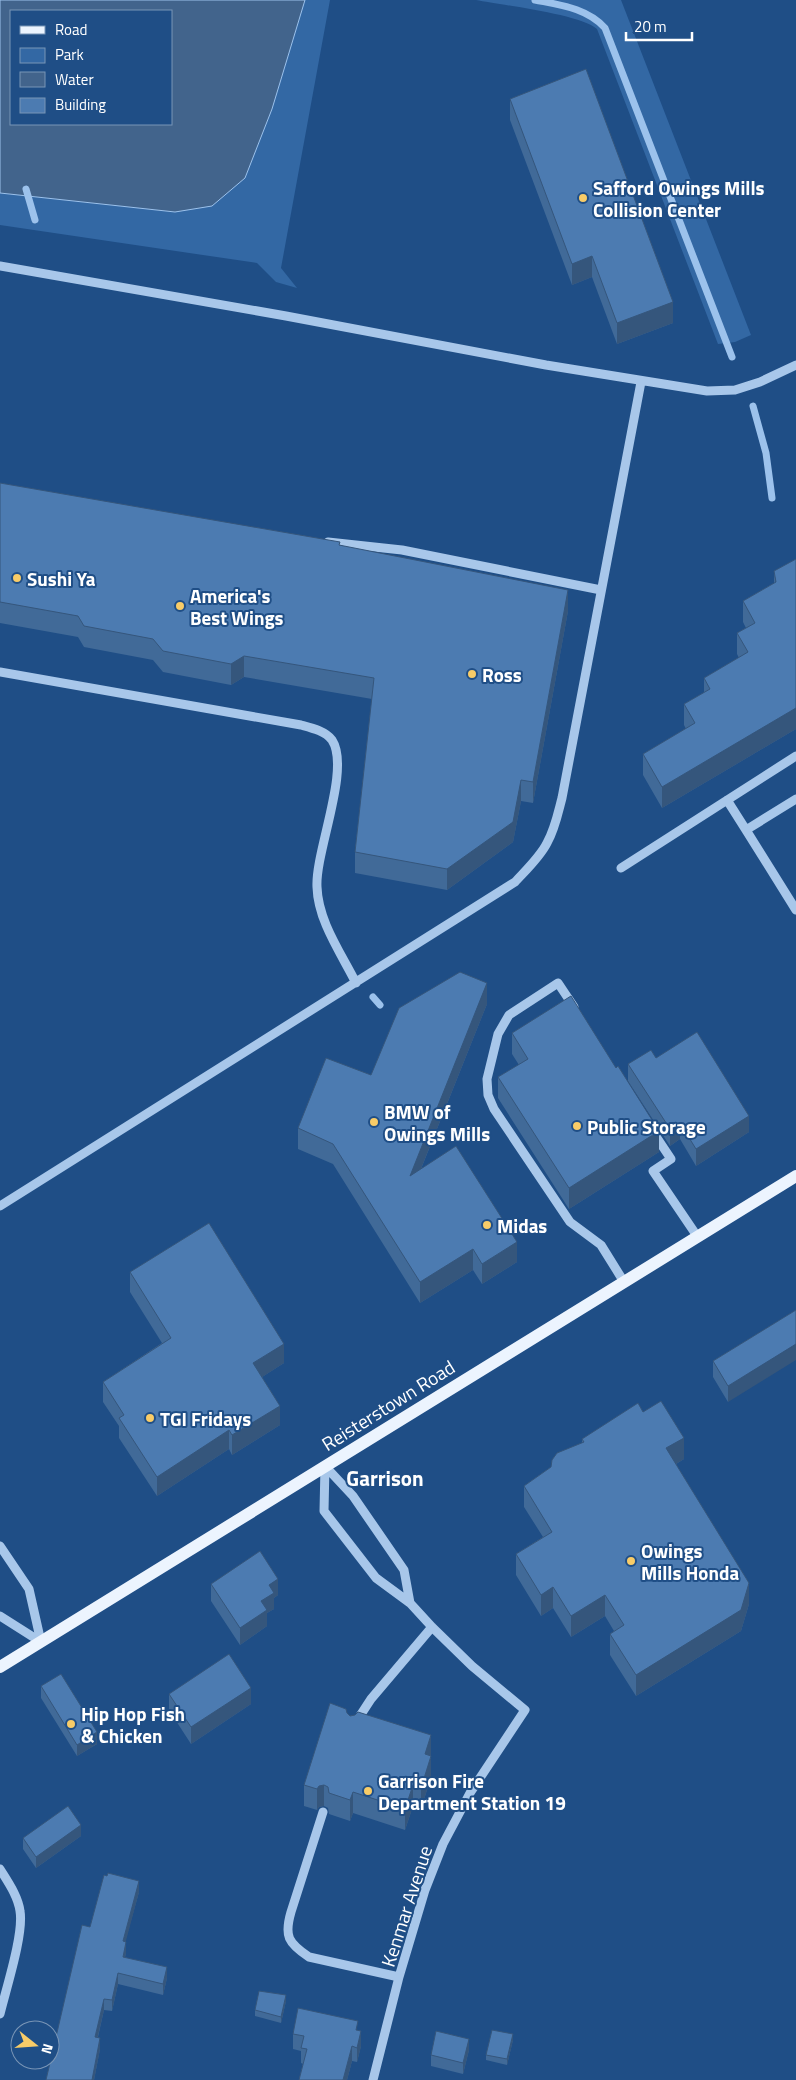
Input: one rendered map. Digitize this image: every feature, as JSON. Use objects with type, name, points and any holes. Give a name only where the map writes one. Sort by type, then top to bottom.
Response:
[{"type":"main road","name":"Reisterstown Road","points":[[0,1667],[796,1176]]},
{"type":"street","points":[[0,266],[641,382],[707,391],[728,391],[760,382],[796,365]]},
{"type":"street","points":[[0,1206],[515,882],[547,844],[562,798],[641,382]]},
{"type":"street","points":[[318,540],[402,550],[601,590]]},
{"type":"street","points":[[0,672],[301,725],[320,731],[332,740],[336,756],[337,775],[333,808],[319,860],[316,886],[318,902],[331,934],[356,982]]},
{"type":"street","points":[[621,868],[796,756]]},
{"type":"street","points":[[746,830],[796,799]]},
{"type":"street","points":[[727,800],[796,910]]},
{"type":"street","points":[[579,1016],[558,983],[509,1015],[498,1034],[486,1079],[488,1095],[494,1109],[570,1222],[601,1245],[624,1282]]},
{"type":"street","points":[[649,1126],[671,1159],[653,1171],[698,1236]]},
{"type":"street","points":[[325,1466],[353,1496],[404,1570],[410,1603]]},
{"type":"street","name":"Kenmar Avenue","points":[[325,1466],[324,1511],[376,1578],[410,1603],[472,1666],[525,1710],[470,1793],[443,1844],[425,1890],[399,1977],[373,2080]]},
{"type":"street","points":[[0,1546],[29,1589],[41,1642]]},
{"type":"street","points":[[0,1616],[41,1642]]},
{"type":"street","points":[[352,1731],[370,1699],[432,1627]]},
{"type":"street","points":[[323,1812],[290,1912],[286,1928],[289,1938],[298,1950],[308,1957],[399,1977]]},
{"type":"street","points":[[0,1869],[17,1898],[20,1912],[19,1934],[0,2014]]},
{"type":"green space","points":[[305,0],[330,0],[281,268],[297,288],[276,282],[257,263],[0,225],[0,193],[175,212]]},
{"type":"green space","points":[[476,0],[621,0],[751,335],[735,342],[718,344],[597,29],[588,24],[558,15]]},
{"type":"water","points":[[0,0],[305,0],[272,109],[245,178],[212,206],[175,212],[0,193]]},
{"type":"building","name":"Safford Owings Mills Collision Center","points":[[586,69],[673,302],[617,323],[592,256],[572,264],[510,99]]},
{"type":"building","points":[[0,483],[340,542],[339,545],[568,590],[533,782],[521,780],[513,822],[447,869],[355,852],[374,678],[244,656],[231,664],[163,651],[153,639],[84,626],[78,616],[0,602]]},
{"type":"building","points":[[796,559],[796,708],[662,787],[643,754],[695,723],[684,704],[710,689],[704,678],[748,652],[737,633],[755,623],[743,601],[776,582],[774,571]]},
{"type":"building","name":"BMW of Owings Mills","points":[[460,972],[487,983],[410,1176],[456,1146],[517,1242],[482,1264],[473,1249],[420,1282],[333,1144],[298,1128],[326,1058],[371,1075],[399,1008]]},
{"type":"building","name":"Public Storage","points":[[571,996],[616,1068],[618,1066],[659,1131],[569,1188],[498,1077],[528,1059],[512,1033]]},
{"type":"building","points":[[697,1032],[749,1116],[696,1149],[680,1123],[670,1129],[628,1064],[651,1050],[656,1058]]},
{"type":"building","points":[[209,1223],[284,1344],[253,1363],[280,1406],[232,1435],[229,1430],[157,1477],[119,1418],[124,1415],[103,1382],[171,1338],[130,1272]]},
{"type":"building","points":[[796,1310],[796,1344],[728,1386],[713,1361]]},
{"type":"building","name":"Owings Mills Honda","points":[[661,1401],[684,1438],[666,1448],[749,1583],[741,1610],[636,1675],[610,1634],[624,1625],[605,1595],[571,1616],[553,1587],[541,1595],[516,1554],[552,1532],[524,1486],[551,1467],[552,1460],[557,1453],[584,1442],[582,1439],[638,1403],[643,1412]]},
{"type":"building","points":[[260,1551],[278,1579],[269,1585],[274,1593],[261,1601],[267,1610],[240,1628],[211,1584]]},
{"type":"building","points":[[229,1654],[251,1688],[191,1727],[169,1694]]},
{"type":"building","name":"Hip Hop Fish & Chicken","points":[[61,1674],[97,1732],[77,1745],[41,1686]]},
{"type":"building","name":"Garrison Fire Department Station 19","points":[[330,1703],[346,1709],[350,1716],[358,1712],[431,1735],[425,1754],[431,1756],[421,1788],[413,1785],[405,1809],[353,1792],[350,1800],[329,1793],[328,1787],[324,1785],[319,1786],[317,1789],[304,1785]]},
{"type":"building","points":[[68,1806],[81,1825],[36,1857],[23,1838]]},
{"type":"building","points":[[108,1873],[139,1881],[123,1941],[126,1942],[123,1957],[167,1967],[163,1984],[118,1973],[112,2000],[104,1999],[95,2037],[100,2038],[92,2080],[46,2080],[48,2070],[60,2070],[60,2020],[82,1925],[90,1927],[104,1875],[107,1876]]},
{"type":"building","points":[[259,1991],[286,1995],[281,2017],[255,2010]]},
{"type":"building","points":[[298,2008],[358,2021],[356,2030],[361,2031],[357,2048],[352,2046],[343,2080],[299,2080],[307,2049],[301,2048],[304,2036],[293,2034]]},
{"type":"building","points":[[492,2030],[513,2034],[507,2059],[486,2055]]},
{"type":"building","points":[[436,2031],[469,2039],[463,2063],[431,2055]]},
{"type":"waterway","points":[[535,0],[573,8],[590,16],[605,28],[732,357]]},
{"type":"waterway","points":[[26,189],[35,220]]},
{"type":"waterway","points":[[753,406],[766,453],[772,498]]},
{"type":"waterway","points":[[373,997],[380,1005]]},
{"type":"place","name":"Safford Owings Mills Collision Center","points":[[583,198]]},
{"type":"place","name":"Sushi Ya","points":[[17,578]]},
{"type":"place","name":"America's Best Wings","points":[[180,606]]},
{"type":"place","name":"Ross","points":[[472,674]]},
{"type":"place","name":"BMW of Owings Mills","points":[[374,1122]]},
{"type":"place","name":"Public Storage","points":[[577,1126]]},
{"type":"place","name":"Midas","points":[[487,1225]]},
{"type":"place","name":"TGI Fridays","points":[[150,1418]]},
{"type":"place","name":"Owings Mills Honda","points":[[631,1561]]},
{"type":"place","name":"Hip Hop Fish & Chicken","points":[[71,1724]]},
{"type":"place","name":"Garrison Fire Department Station 19","points":[[368,1791]]},
{"type":"district","name":"Garrison","points":[[385,1478]]}]
